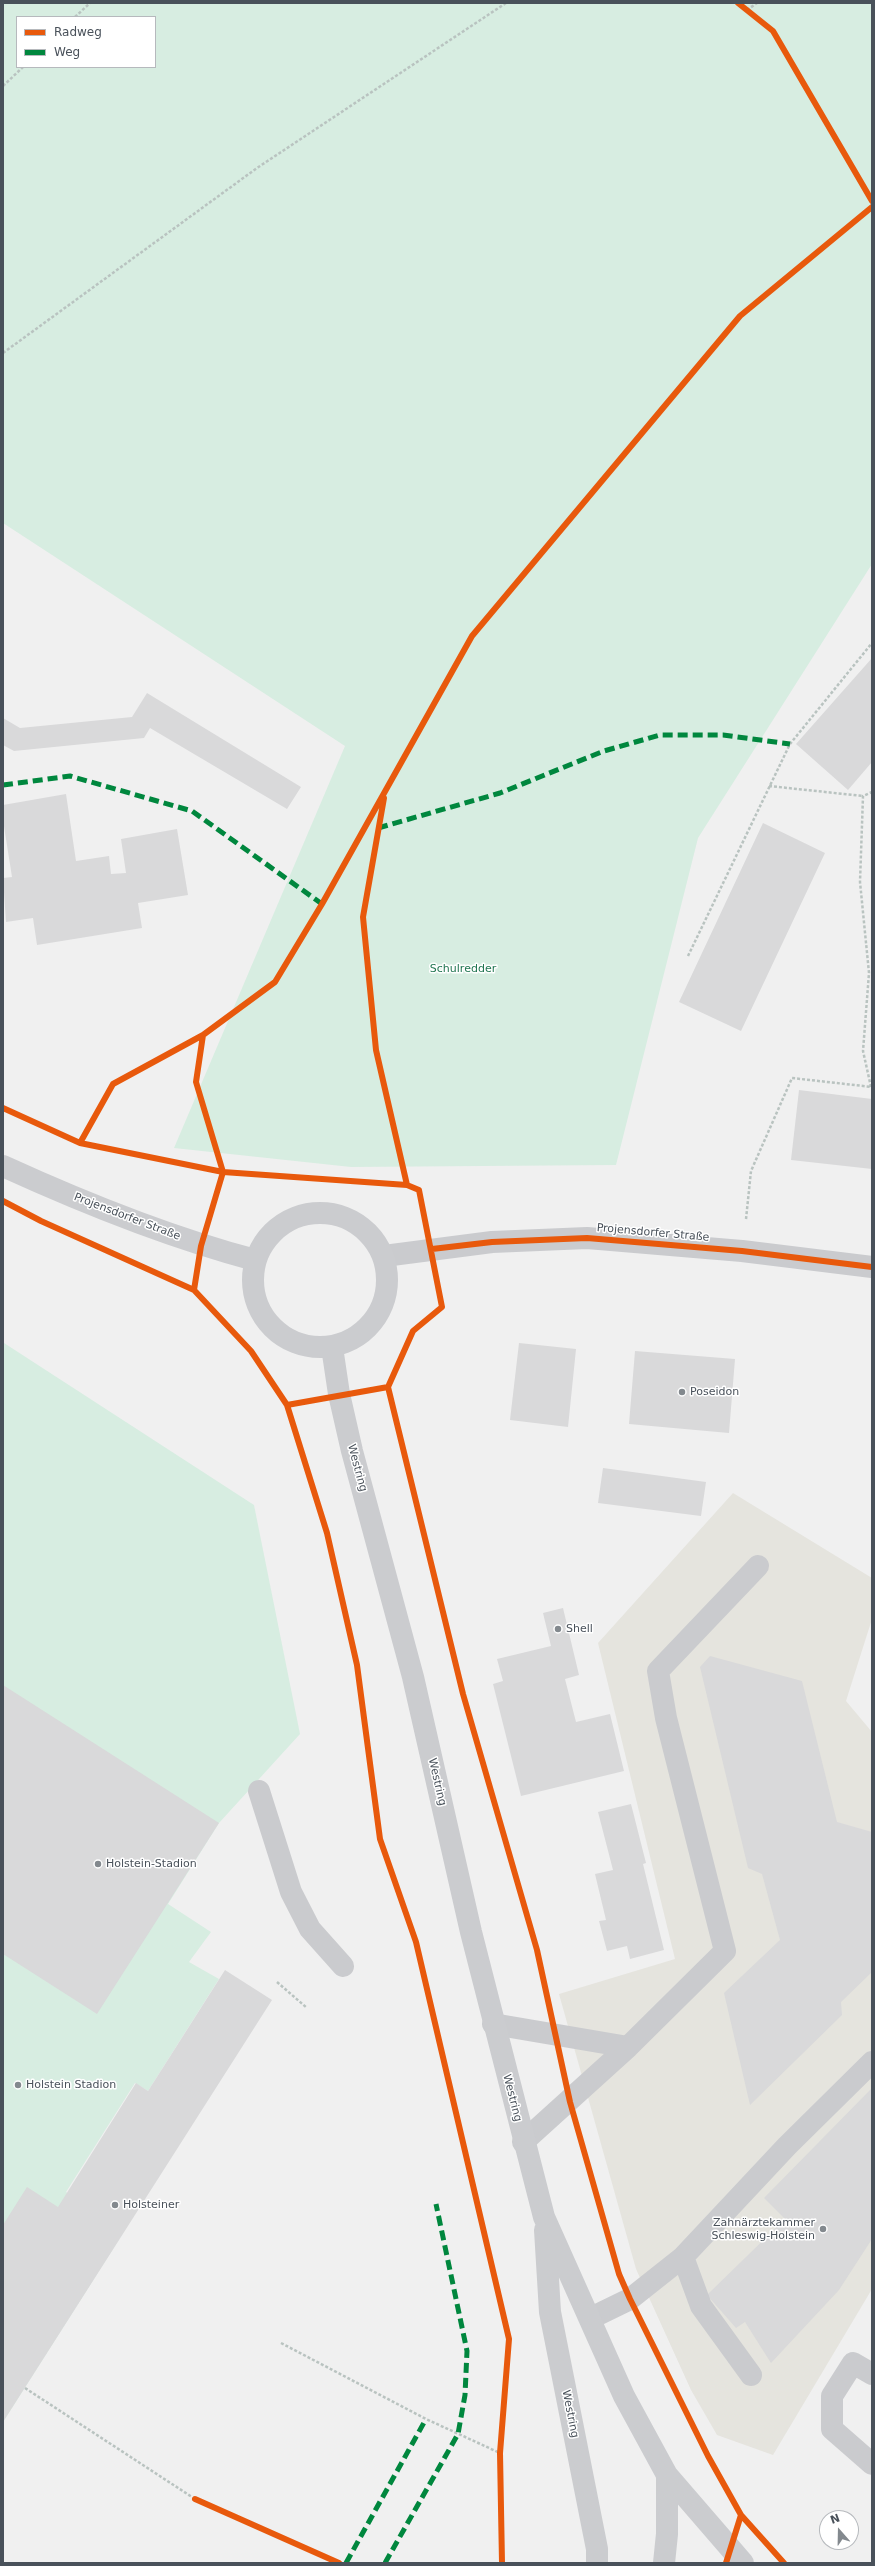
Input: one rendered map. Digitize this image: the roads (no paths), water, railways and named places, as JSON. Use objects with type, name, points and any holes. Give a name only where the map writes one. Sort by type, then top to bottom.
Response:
[{"type":"street","name":"Projensdorfer Straße","points":[[3,1166],[48,1186],[201,1246],[255,1260]]},
{"type":"street","points":[[318,1212],[346,1216],[369,1232],[384,1256],[388,1286],[379,1314],[359,1336],[332,1347],[304,1347],[279,1335],[260,1314],[252,1288],[255,1260],[268,1236],[290,1218],[318,1212]]},
{"type":"street","name":"Projensdorfer Straße","points":[[384,1256],[492,1242],[587,1238],[742,1252],[872,1267]]},
{"type":"street","name":"Westring","points":[[332,1347],[339,1394],[352,1451],[413,1677],[493,2024],[544,2217],[624,2396],[667,2475],[743,2563]]},
{"type":"street","points":[[523,2142],[628,2047],[725,1950],[666,1718],[658,1671],[758,1566]]},
{"type":"street","points":[[259,1791],[291,1892],[310,1929],[343,1966]]},
{"type":"street","points":[[493,2024],[628,2047]]},
{"type":"street","points":[[590,2318],[630,2299],[683,2257],[787,2146],[872,2062]]},
{"type":"street","name":"Westring","points":[[544,2217],[550,2312],[597,2548],[597,2563]]},
{"type":"street","points":[[683,2257],[700,2306],[751,2375]]},
{"type":"street","points":[[872,2374],[853,2363],[832,2396],[832,2429],[872,2464]]},
{"type":"street","name":"Westring","points":[[664,2563],[667,2534],[667,2475]]},
{"type":"place","name":"Poseidon","points":[[682,1392]]},
{"type":"place","name":"Shell","points":[[558,1629]]},
{"type":"place","name":"Holstein-Stadion","points":[[98,1864]]},
{"type":"place","name":"Holstein Stadion","points":[[18,2085]]},
{"type":"place","name":"Holsteiner","points":[[115,2205]]},
{"type":"place","name":"Zahnärztekammer Schleswig-Holstein","points":[[823,2229]]},
{"type":"park label","name":"Schulredder","points":[[463,969]]}]
